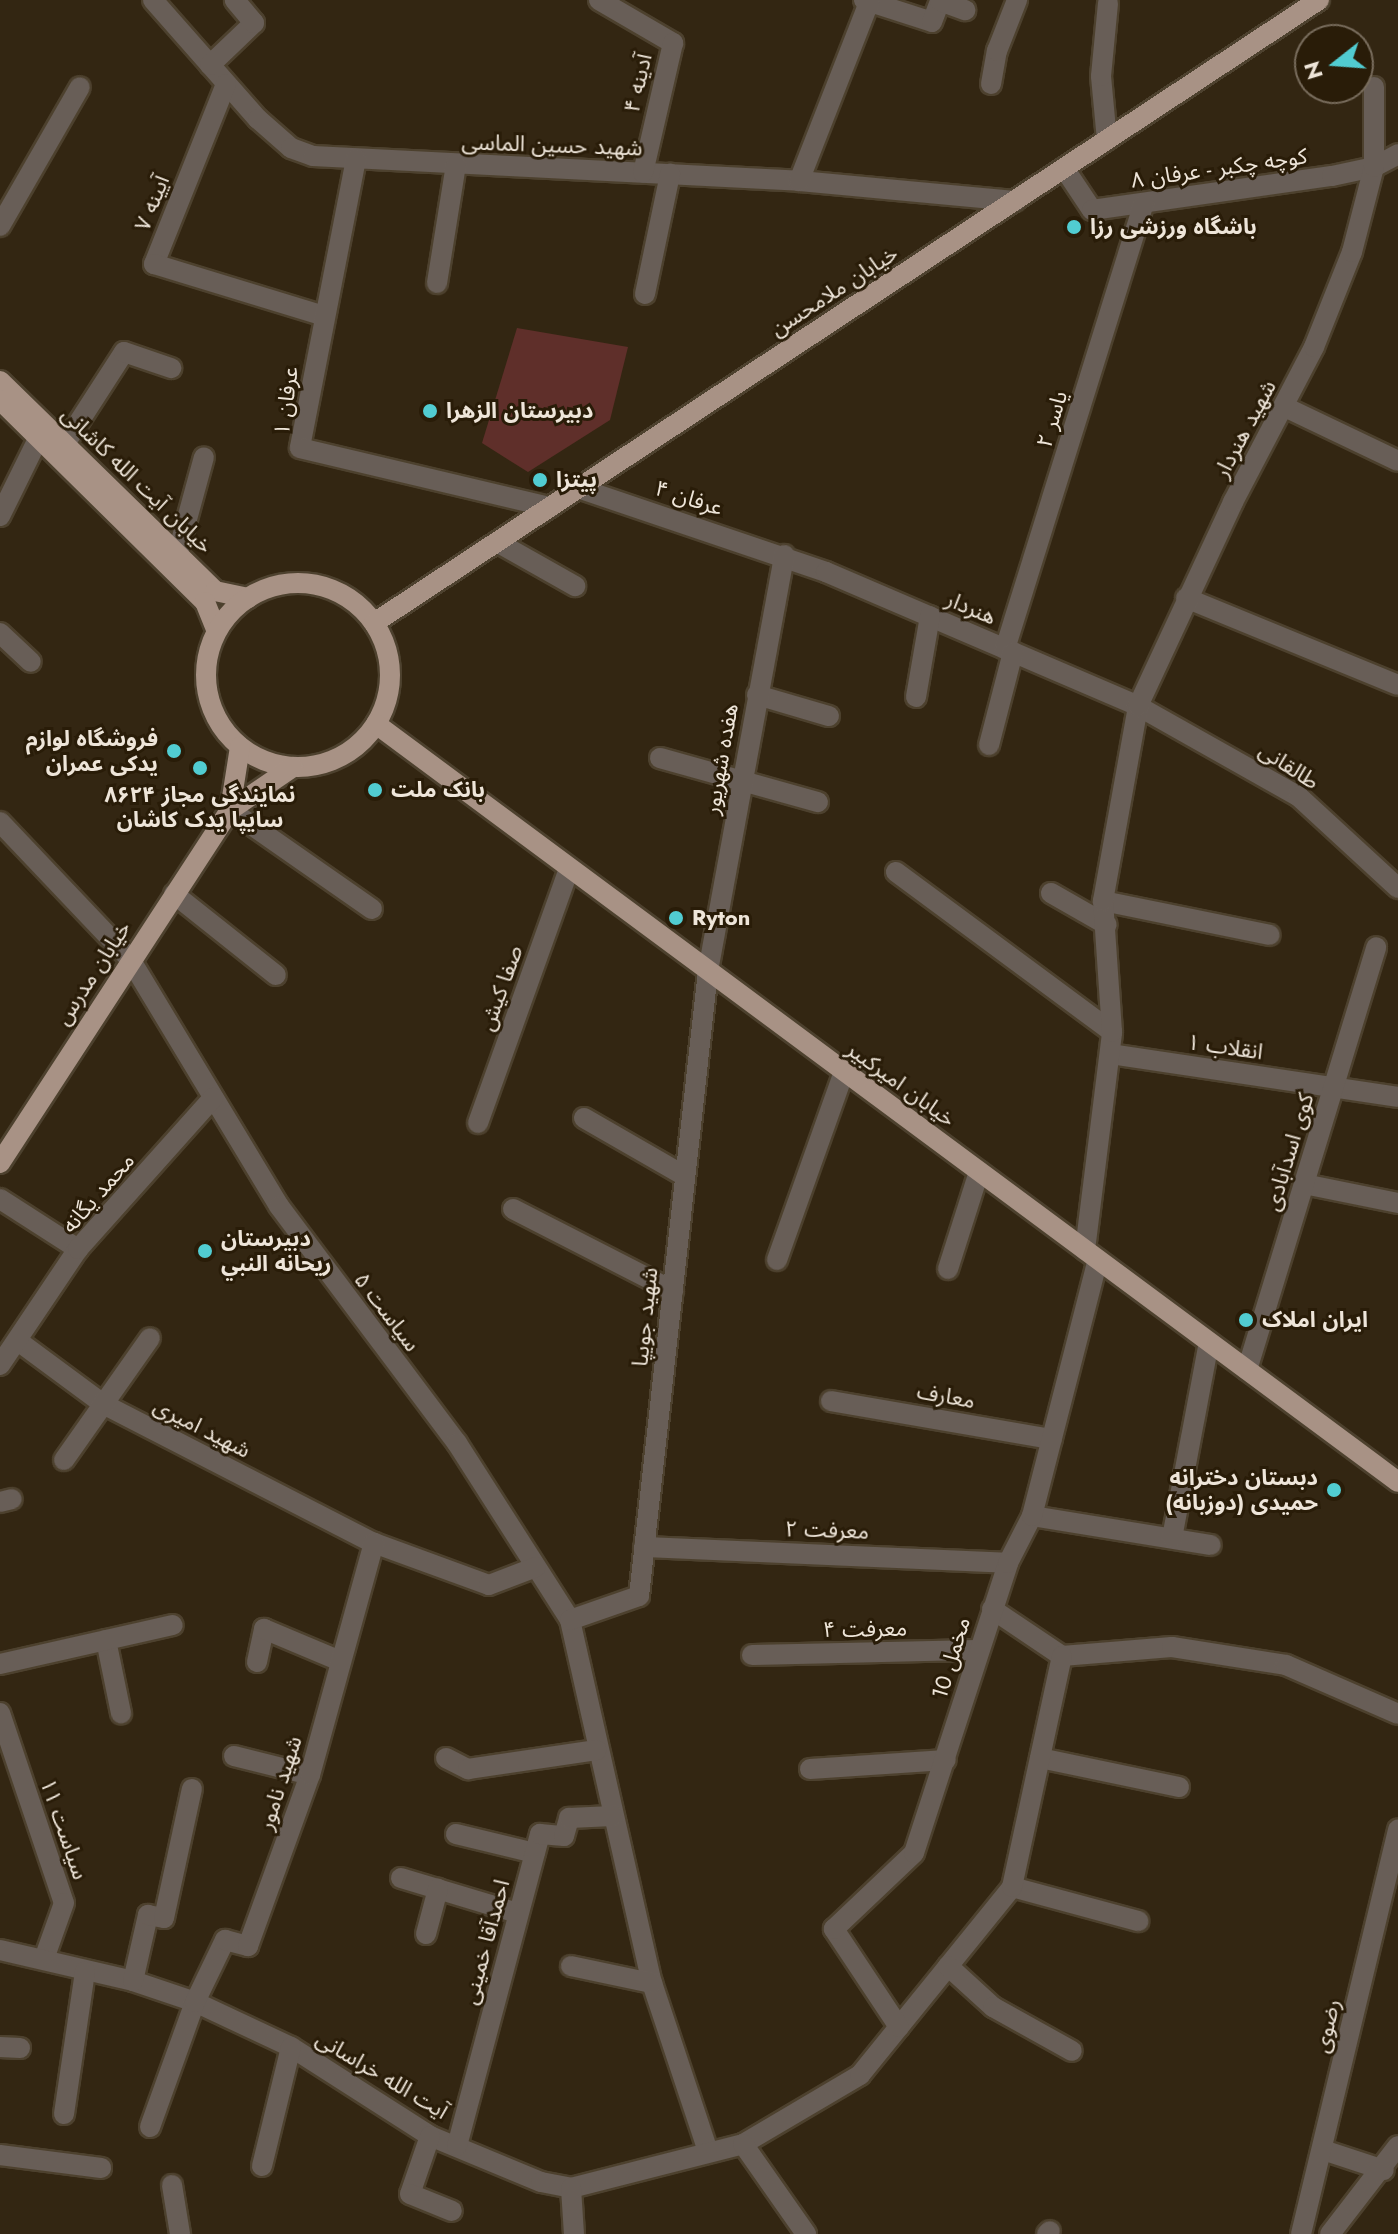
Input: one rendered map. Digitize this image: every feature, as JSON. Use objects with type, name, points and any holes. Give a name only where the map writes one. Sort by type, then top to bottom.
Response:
[{"type":"main road","name":"خیابان ملامحسن","points":[[374,623],[1319,0]]},
{"type":"main road","name":"خیابان آیت الله کاشانی","points":[[0,381],[66,442],[215,591],[248,598]]},
{"type":"main road","name":"خیابان آیت الله کاشانی","points":[[0,400],[205,602],[217,631]]},
{"type":"main road","points":[[230,810],[293,767],[340,757],[376,724],[385,705],[389,663],[374,623],[356,603],[307,583],[280,584],[248,598],[217,631],[208,657],[207,684],[213,710],[240,747],[256,757],[293,767]]},
{"type":"main road","name":"خیابان امیرکبیر","points":[[376,724],[1398,1482]]},
{"type":"main road","points":[[230,810],[240,747]]},
{"type":"main road","name":"خیابان مدرس","points":[[0,1163],[130,959],[230,810]]},
{"type":"street","name":"شهید حسین الماسی","points":[[153,0],[226,84],[291,148],[313,156],[799,181],[1015,201]]},
{"type":"street","points":[[210,65],[254,23],[235,0]]},
{"type":"street","name":"آدینه ۴","points":[[599,0],[673,43],[643,173]]},
{"type":"street","points":[[991,84],[997,51],[1017,0]]},
{"type":"street","points":[[799,181],[868,1],[932,22],[940,1],[965,10]]},
{"type":"street","points":[[1107,140],[1101,76],[1108,3]]},
{"type":"street","name":"آیینه ۷","points":[[226,84],[154,264],[324,316]]},
{"type":"street","points":[[0,226],[80,87]]},
{"type":"street","name":"شهید هنردار","points":[[1112,1032],[1103,901],[1138,706],[1186,598],[1285,407],[1352,252],[1374,167],[1374,104]]},
{"type":"street","name":"کوچه چکبر - عرفان ۸","points":[[1064,168],[1092,210],[1374,167],[1398,154]]},
{"type":"street","name":"عرفان ۱","points":[[356,159],[300,448],[550,507]]},
{"type":"street","points":[[437,283],[456,165]]},
{"type":"street","points":[[645,294],[670,174]]},
{"type":"street","name":"یاسر ۲","points":[[989,745],[1009,650],[1144,204]]},
{"type":"street","points":[[66,442],[124,352],[171,368]]},
{"type":"street","points":[[1285,407],[1398,461]]},
{"type":"street","points":[[0,516],[39,437]]},
{"type":"street","points":[[178,552],[204,457]]},
{"type":"street","name":"عرفان ۴","points":[[578,488],[784,555]]},
{"type":"street","points":[[497,542],[575,586]]},
{"type":"street","name":"هنردار","points":[[784,555],[1138,706]]},
{"type":"street","name":"هفده شهریور","points":[[708,971],[784,555]]},
{"type":"street","points":[[1186,598],[1398,685]]},
{"type":"street","points":[[916,697],[930,616]]},
{"type":"street","points":[[0,633],[31,662]]},
{"type":"street","points":[[757,695],[829,716]]},
{"type":"street","name":"طالقانی","points":[[1138,706],[1298,796],[1398,888]]},
{"type":"street","points":[[660,758],[741,778],[818,802]]},
{"type":"street","points":[[230,810],[372,909]]},
{"type":"street","name":"سیاست ۵","points":[[0,822],[130,959],[279,1206],[457,1443],[570,1620]]},
{"type":"street","name":"صفا کیش","points":[[478,1123],[569,869]]},
{"type":"street","points":[[896,872],[1112,1032]]},
{"type":"street","points":[[1051,893],[1107,925]]},
{"type":"street","points":[[174,894],[276,975]]},
{"type":"street","points":[[1103,901],[1270,935]]},
{"type":"street","name":"کوی اسدآبادی","points":[[1247,1370],[1376,947]]},
{"type":"street","name":"شهید جویپا","points":[[570,1620],[639,1596],[708,971]]},
{"type":"street","name":"مخمل 10","points":[[899,2027],[834,1929],[914,1853],[1008,1563],[1032,1516],[1092,1255],[1112,1032]]},
{"type":"street","name":"انقلاب ۱","points":[[1111,1054],[1398,1097]]},
{"type":"street","points":[[777,1260],[844,1072]]},
{"type":"street","name":"محمد یگانه","points":[[0,1365],[78,1249],[213,1098]]},
{"type":"street","points":[[584,1118],[685,1176]]},
{"type":"street","points":[[948,1269],[979,1172]]},
{"type":"street","points":[[1304,1184],[1398,1203]]},
{"type":"street","points":[[0,1199],[78,1249]]},
{"type":"street","points":[[513,1209],[673,1291]]},
{"type":"street","points":[[64,1460],[150,1338]]},
{"type":"street","name":"شهید امیری","points":[[18,1341],[103,1404],[374,1543],[489,1585],[536,1567]]},
{"type":"street","points":[[1172,1538],[1209,1342]]},
{"type":"street","name":"معارف","points":[[831,1401],[1052,1439]]},
{"type":"street","points":[[1032,1516],[1211,1545]]},
{"type":"street","name":"شهید نامور","points":[[195,2002],[225,1940],[248,1946],[310,1775],[374,1543]]},
{"type":"street","name":"معرفت ۲","points":[[644,1547],[1008,1563]]},
{"type":"street","points":[[992,1609],[1062,1656],[1172,1647],[1286,1665],[1398,1714]]},
{"type":"street","points":[[570,1620],[652,1983],[708,2151]]},
{"type":"street","points":[[0,1664],[173,1625]]},
{"type":"street","points":[[257,1662],[264,1629],[340,1661]]},
{"type":"street","points":[[106,1640],[121,1713]]},
{"type":"street","name":"معرفت ۴","points":[[752,1655],[979,1650]]},
{"type":"street","points":[[1062,1656],[1012,1887],[1138,1921]]},
{"type":"street","name":"سیاست ۱۱","points":[[0,1713],[64,1903],[44,1959]]},
{"type":"street","points":[[446,1758],[468,1769],[597,1750]]},
{"type":"street","points":[[234,1756],[310,1775]]},
{"type":"street","points":[[1040,1758],[1179,1787]]},
{"type":"street","points":[[810,1769],[946,1760]]},
{"type":"street","points":[[133,1981],[148,1915],[164,1918],[192,1789]]},
{"type":"street","points":[[456,1834],[535,1853],[540,1834],[564,1836],[569,1818],[613,1816]]},
{"type":"street","name":"رضوی","points":[[1301,2234],[1398,1829]]},
{"type":"street","name":"احمدآقا خمینی","points":[[457,2146],[535,1853]]},
{"type":"street","points":[[401,1878],[518,1913]]},
{"type":"street","name":"آیت الله خراسانی","points":[[0,1950],[133,1981],[195,2002],[291,2047],[430,2136],[541,2182],[571,2188],[743,2144],[860,2075],[1012,1887]]},
{"type":"street","points":[[426,1934],[438,1889]]},
{"type":"street","points":[[571,1966],[652,1983]]},
{"type":"street","points":[[948,1966],[993,2007],[1072,2051]]},
{"type":"street","points":[[64,2114],[85,1972]]},
{"type":"street","points":[[150,2127],[195,2002]]},
{"type":"street","points":[[262,2166],[291,2047]]},
{"type":"street","points":[[430,2136],[410,2194],[452,2211]]},
{"type":"street","points":[[743,2144],[806,2234]]},
{"type":"street","points":[[1330,2234],[1384,2170],[1398,2146]]},
{"type":"street","points":[[1323,2150],[1384,2170]]},
{"type":"street","points":[[0,2155],[101,2168]]},
{"type":"street","points":[[172,2185],[180,2234]]},
{"type":"street","points":[[571,2188],[574,2234]]},
{"type":"shaded area","points":[[517,328],[628,347],[610,420],[528,472],[482,443]]},
{"type":"place","name":"باشگاه ورزشی رزا","points":[[1074,227]]},
{"type":"place","name":"دبیرستان الزهرا","points":[[430,411]]},
{"type":"place","name":"پیتزا","points":[[540,480]]},
{"type":"place","name":"فروشگاه لوازم یدکی عمران","points":[[174,751]]},
{"type":"place","name":"نمایندگی مجاز ۸۶۲۴ سایپا یدک کاشان","points":[[200,768]]},
{"type":"place","name":"بانک ملت","points":[[375,790]]},
{"type":"place","name":"Ryton","points":[[676,918]]},
{"type":"place","name":"دبيرستان ريحانه النبي","points":[[205,1251]]},
{"type":"place","name":"ایران املاک","points":[[1246,1320]]},
{"type":"place","name":"دبستان دخترانه حمیدی (دوزبانه)","points":[[1334,1490]]}]
